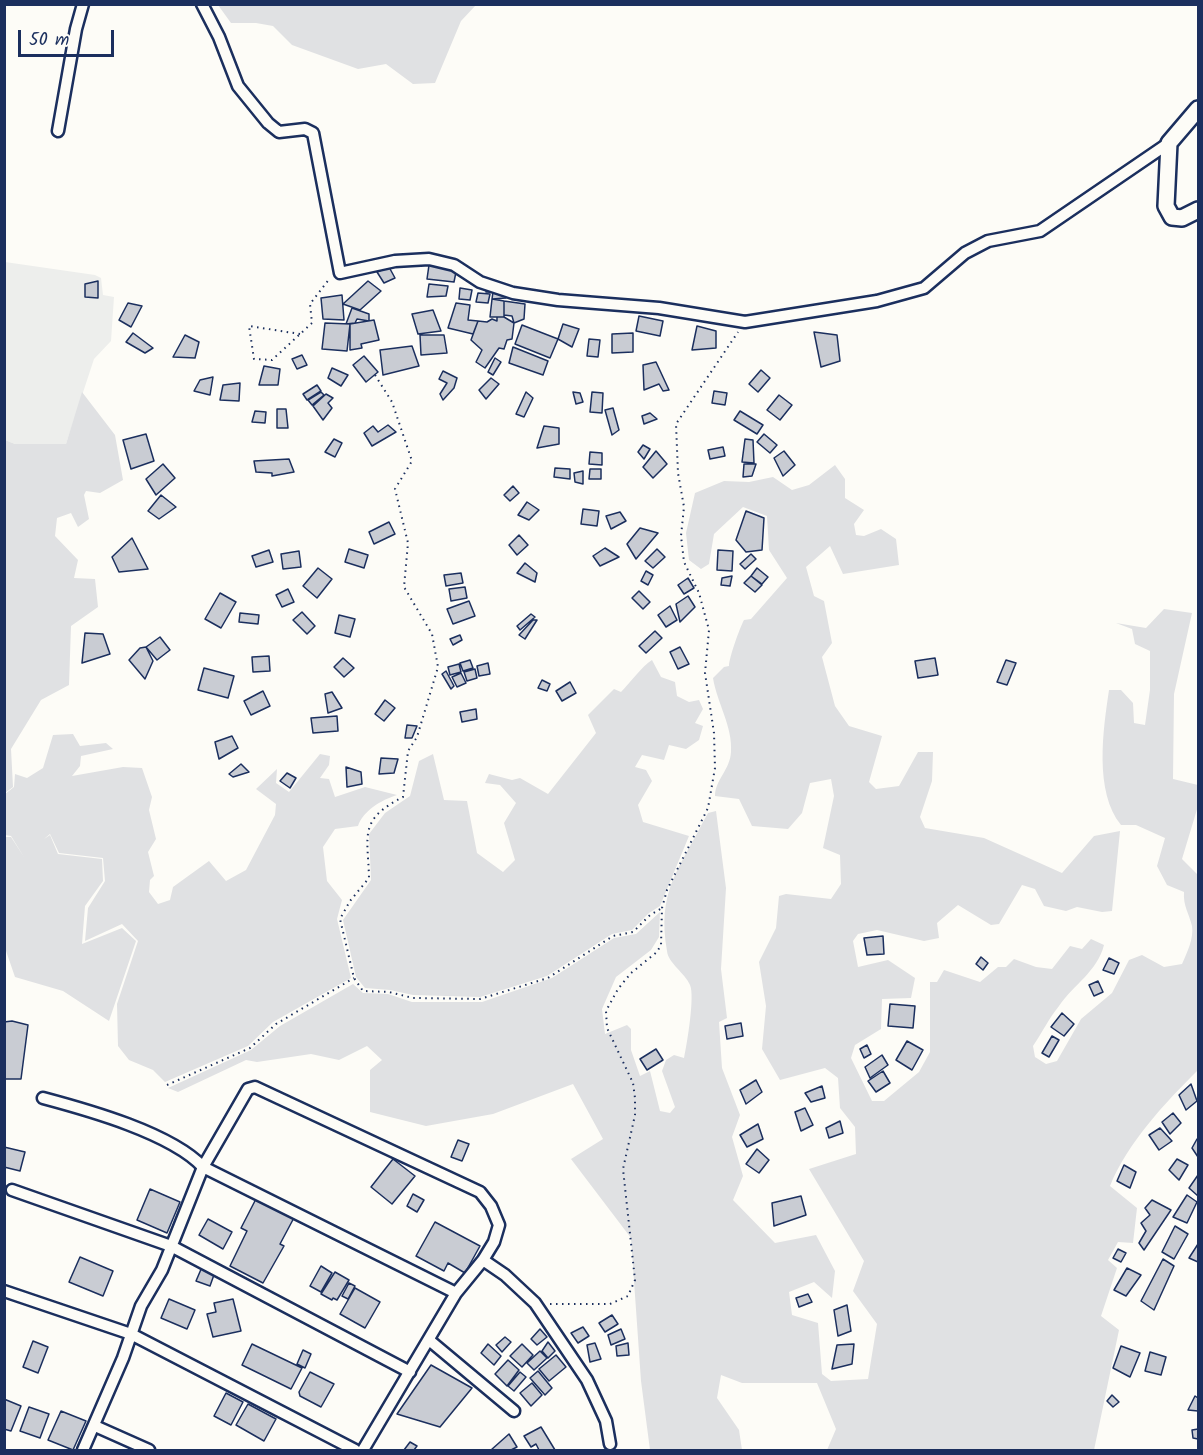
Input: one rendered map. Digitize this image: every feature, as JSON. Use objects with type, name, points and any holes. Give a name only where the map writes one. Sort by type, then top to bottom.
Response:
[{"type":"main road","points":[[1198,109],[1172,135],[1169,143],[1166,206],[1172,217],[1182,218],[1198,210]]},
{"type":"street","points":[[58,130],[76,29],[83,4]]},
{"type":"street","points":[[202,4],[219,37],[238,87],[268,123],[279,132],[306,129],[313,133],[340,273],[395,261],[429,259],[454,265],[480,282],[513,293],[558,300],[659,308],[745,322],[877,301],[924,288],[965,253],[988,241],[1040,231],[1169,143]]},
{"type":"street","points":[[83,1450],[95,1426],[141,1306],[162,1270],[203,1167],[242,1096],[248,1089],[255,1087],[480,1192],[492,1206],[499,1225],[494,1242],[483,1260],[456,1293],[363,1450]]},
{"type":"street","points":[[43,1098],[97,1112],[132,1126],[194,1157],[203,1167],[456,1293]]},
{"type":"street","points":[[12,1190],[171,1246],[410,1372]]},
{"type":"street","points":[[483,1260],[505,1275],[535,1303],[587,1380],[606,1421],[610,1444]]},
{"type":"street","points":[[4,1291],[131,1334],[355,1450]]},
{"type":"street","points":[[429,1340],[514,1411]]},
{"type":"street","points":[[95,1426],[149,1450]]},
{"type":"path","points":[[300,334],[249,326],[255,359],[272,360],[312,323],[310,304],[326,281],[340,273]]},
{"type":"path","points":[[535,1303],[610,1304],[622,1300],[632,1289],[635,1271],[623,1169],[635,1115],[635,1098],[633,1083],[607,1028],[606,1018],[610,1002],[618,989],[631,973],[657,952],[661,945],[662,908],[673,874],[708,808],[715,768],[714,733],[705,673],[710,630],[699,593],[684,562],[681,536],[684,507],[678,473],[676,424],[745,322]]},
{"type":"path","points":[[375,375],[392,402],[412,461],[395,489],[408,543],[404,587],[432,634],[438,667],[417,737],[408,751],[403,797],[381,808],[366,833],[369,878],[340,919],[354,978],[363,991],[389,992],[413,998],[480,999],[548,978],[613,936],[633,932],[650,915],[662,908]]},
{"type":"path","points":[[166,1085],[250,1048],[276,1024],[354,978]]},
{"type":"shaded area","points":[[218,5],[476,5],[461,21],[435,83],[413,84],[386,64],[358,69],[292,45],[273,26],[231,23]]},
{"type":"shaded area","points":[[5,262],[95,275],[101,278],[103,295],[114,297],[111,341],[94,359],[66,444],[15,444],[5,440]]},
{"type":"shaded area","points":[[82,392],[115,435],[123,480],[100,493],[86,491],[84,495],[89,519],[78,527],[71,513],[57,518],[55,536],[78,560],[74,578],[95,579],[98,607],[71,626],[69,685],[41,700],[11,749],[13,787],[5,793],[5,440],[15,444],[66,444]]},
{"type":"shaded area","points":[[835,465],[845,479],[845,498],[864,510],[854,524],[856,535],[864,536],[881,529],[896,539],[899,565],[843,574],[830,546],[806,567],[814,596],[824,601],[832,643],[822,657],[835,706],[849,726],[882,736],[869,782],[876,789],[899,786],[918,752],[933,752],[932,781],[920,817],[925,828],[984,838],[1062,873],[1094,836],[1120,831],[1112,911],[1102,912],[1077,907],[1066,911],[1044,906],[1035,889],[1022,885],[999,924],[991,925],[958,905],[937,923],[939,938],[924,941],[877,930],[858,934],[853,941],[858,967],[888,960],[915,978],[911,998],[882,999],[881,1029],[855,1045],[851,1058],[872,1101],[884,1101],[919,1072],[930,1052],[930,982],[937,982],[944,970],[980,982],[998,967],[1006,967],[1014,959],[1036,967],[1052,969],[1070,946],[1082,949],[1091,939],[1104,945],[1096,963],[1055,1011],[1033,1046],[1035,1057],[1046,1064],[1057,1061],[1081,1019],[1112,993],[1129,960],[1142,955],[1164,967],[1182,964],[1191,940],[1192,926],[1185,905],[1184,892],[1167,885],[1157,866],[1165,838],[1136,825],[1121,825],[1112,811],[1107,796],[1103,742],[1109,690],[1121,690],[1133,703],[1134,723],[1145,725],[1150,690],[1150,651],[1135,644],[1132,629],[1116,623],[1146,628],[1164,609],[1192,613],[1174,694],[1173,779],[1198,785],[1198,806],[1182,859],[1197,874],[1198,870],[1198,1070],[1160,1110],[1137,1139],[1110,1186],[1137,1208],[1133,1243],[1118,1242],[1108,1260],[1117,1268],[1101,1316],[1119,1330],[1094,1450],[827,1450],[836,1429],[817,1383],[742,1383],[721,1375],[717,1398],[739,1430],[742,1450],[650,1450],[641,1381],[631,1238],[571,1159],[603,1139],[573,1084],[493,1114],[426,1126],[370,1112],[370,1070],[382,1060],[367,1046],[339,1060],[311,1054],[257,1062],[246,1060],[178,1092],[168,1088],[251,1050],[280,1026],[353,984],[363,993],[388,994],[412,1002],[482,1002],[552,978],[614,938],[636,934],[660,912],[659,937],[651,950],[616,977],[602,1009],[605,1034],[627,1025],[631,1029],[631,1050],[640,1076],[650,1071],[660,1111],[670,1113],[675,1107],[662,1071],[666,1060],[674,1055],[684,1058],[692,999],[690,985],[673,964],[667,951],[665,913],[667,897],[678,869],[708,813],[716,811],[726,888],[721,969],[727,1018],[719,1022],[722,1068],[740,1115],[732,1137],[743,1176],[733,1200],[775,1243],[816,1235],[835,1271],[832,1298],[814,1282],[789,1292],[792,1315],[818,1323],[822,1374],[831,1381],[868,1379],[877,1324],[853,1291],[864,1261],[809,1169],[856,1154],[855,1127],[840,1108],[838,1078],[825,1068],[780,1080],[762,1049],[766,1006],[759,962],[776,928],[779,896],[786,894],[831,899],[841,884],[840,855],[823,848],[834,796],[831,779],[810,783],[802,813],[788,829],[752,826],[739,799],[715,796],[717,785],[730,758],[731,743],[713,678],[724,667],[729,666],[744,620],[751,619],[787,578],[769,550],[767,516],[743,507],[714,534],[709,564],[701,569],[689,560],[686,533],[695,493],[724,481],[749,482],[773,477],[792,490],[809,485]]},
{"type":"shaded area","points":[[652,660],[661,677],[675,682],[677,696],[689,702],[699,700],[703,709],[695,723],[703,726],[699,740],[686,749],[669,745],[664,760],[642,755],[635,767],[646,770],[652,781],[638,805],[643,822],[689,836],[660,906],[649,913],[632,930],[612,934],[547,976],[480,997],[413,995],[365,988],[356,977],[343,920],[371,880],[369,834],[385,813],[410,796],[419,761],[433,754],[444,800],[467,801],[477,853],[503,872],[515,860],[504,823],[516,803],[500,785],[485,783],[489,774],[512,780],[520,778],[548,794],[596,733],[588,715],[614,689],[621,692]]},
{"type":"shaded area","points":[[73,734],[80,746],[106,743],[113,749],[81,756],[80,766],[72,776],[123,767],[142,768],[152,797],[149,810],[156,839],[148,852],[154,876],[150,880],[149,892],[158,904],[170,900],[173,887],[209,861],[226,881],[246,870],[275,815],[276,804],[256,789],[277,769],[276,783],[289,792],[320,754],[330,756],[329,765],[320,778],[329,779],[335,797],[365,787],[397,795],[373,807],[358,826],[335,829],[323,847],[327,881],[342,900],[337,919],[351,978],[273,1022],[248,1046],[165,1082],[153,1070],[129,1060],[118,1046],[117,1004],[138,941],[122,924],[85,941],[88,908],[105,881],[103,858],[59,853],[50,834],[44,839],[50,835],[58,854],[102,859],[103,881],[85,906],[82,944],[122,928],[136,941],[109,1021],[63,991],[15,977],[5,948],[5,837],[11,837],[24,857],[11,836],[5,835],[5,794],[14,787],[15,774],[27,778],[43,768],[53,735]]},
{"type":"building","points":[[429,265],[457,267],[454,282],[427,279]]},
{"type":"building","points":[[389,267],[395,278],[384,283],[377,272]]},
{"type":"building","points":[[98,281],[98,298],[85,297],[85,284]]},
{"type":"building","points":[[368,281],[381,291],[360,310],[343,304]]},
{"type":"building","points":[[429,284],[448,286],[446,296],[427,297]]},
{"type":"building","points":[[487,286],[508,294],[506,298],[492,299],[493,292],[486,292]]},
{"type":"building","points":[[460,288],[472,290],[470,300],[459,299]]},
{"type":"building","points":[[478,293],[490,294],[488,303],[476,302]]},
{"type":"building","points":[[342,295],[344,320],[323,319],[321,298]]},
{"type":"building","points":[[492,299],[504,301],[504,317],[490,317]]},
{"type":"building","points":[[504,301],[525,304],[524,319],[514,323],[512,316],[504,315]]},
{"type":"building","points":[[128,303],[142,306],[131,327],[119,320]]},
{"type":"building","points":[[456,303],[470,305],[468,320],[478,321],[473,334],[448,328]]},
{"type":"building","points":[[352,308],[369,314],[369,321],[357,319],[355,323],[346,324]]},
{"type":"building","points":[[433,310],[441,331],[418,334],[412,314]]},
{"type":"building","points":[[639,316],[663,321],[660,336],[636,331]]},
{"type":"building","points":[[497,317],[504,317],[514,323],[512,339],[507,340],[504,349],[499,348],[485,368],[476,362],[482,350],[471,340],[478,321],[487,322],[492,319],[497,321]]},
{"type":"building","points":[[374,320],[379,340],[361,344],[362,348],[350,350],[350,324]]},
{"type":"building","points":[[325,323],[350,324],[347,351],[322,349]]},
{"type":"building","points":[[563,324],[579,329],[572,347],[558,339]]},
{"type":"building","points":[[522,325],[558,339],[550,358],[515,344]]},
{"type":"building","points":[[697,326],[716,331],[716,348],[692,350]]},
{"type":"building","points":[[814,332],[837,335],[840,361],[821,367]]},
{"type":"building","points":[[133,333],[153,348],[145,353],[126,342]]},
{"type":"building","points":[[633,333],[633,352],[612,353],[612,334]]},
{"type":"building","points":[[185,335],[199,342],[195,358],[173,357]]},
{"type":"building","points":[[420,335],[444,335],[447,353],[421,355]]},
{"type":"building","points":[[589,339],[600,340],[598,357],[587,356]]},
{"type":"building","points":[[412,346],[419,366],[383,375],[380,350]]},
{"type":"building","points":[[513,347],[548,361],[543,375],[509,363]]},
{"type":"building","points":[[302,355],[307,365],[297,369],[292,359]]},
{"type":"building","points":[[364,356],[378,372],[366,382],[353,365]]},
{"type":"building","points":[[495,358],[501,362],[493,375],[488,372]]},
{"type":"building","points":[[656,362],[669,390],[663,391],[659,384],[644,390],[643,365]]},
{"type":"building","points":[[264,366],[280,369],[278,385],[259,385]]},
{"type":"building","points":[[332,368],[348,375],[341,386],[328,378]]},
{"type":"building","points":[[761,370],[770,378],[758,392],[749,384]]},
{"type":"building","points":[[443,371],[457,378],[454,388],[443,400],[440,394],[447,383],[439,379]]},
{"type":"building","points":[[213,377],[210,395],[194,391],[200,380]]},
{"type":"building","points":[[491,378],[499,384],[486,399],[479,390]]},
{"type":"building","points":[[240,383],[239,401],[220,400],[223,385]]},
{"type":"building","points":[[317,385],[321,391],[307,400],[303,394]]},
{"type":"building","points":[[714,391],[727,393],[725,405],[712,403]]},
{"type":"building","points":[[321,392],[324,395],[312,405],[308,400]]},
{"type":"building","points":[[526,392],[533,398],[524,417],[516,414]]},
{"type":"building","points":[[573,392],[580,393],[583,402],[576,404]]},
{"type":"building","points":[[592,392],[603,393],[602,413],[590,412]]},
{"type":"building","points":[[326,394],[333,398],[328,403],[332,408],[323,420],[313,406]]},
{"type":"building","points":[[779,395],[792,405],[780,420],[767,410]]},
{"type":"building","points":[[613,408],[619,430],[612,435],[605,410]]},
{"type":"building","points":[[277,409],[286,409],[288,428],[277,428]]},
{"type":"building","points":[[255,411],[266,412],[265,423],[252,422]]},
{"type":"building","points":[[740,411],[763,425],[757,434],[734,420]]},
{"type":"building","points":[[650,413],[657,419],[644,424],[642,416]]},
{"type":"building","points":[[388,425],[396,432],[372,446],[364,433],[373,426],[378,432]]},
{"type":"building","points":[[544,426],[559,428],[559,444],[537,448]]},
{"type":"building","points":[[146,434],[154,461],[131,469],[123,440]]},
{"type":"building","points":[[764,434],[777,445],[770,453],[757,442]]},
{"type":"building","points":[[334,439],[342,443],[335,457],[325,452]]},
{"type":"building","points":[[745,439],[753,440],[754,463],[742,462]]},
{"type":"building","points":[[643,445],[650,449],[644,459],[638,452]]},
{"type":"building","points":[[723,447],[725,456],[710,459],[708,450]]},
{"type":"building","points":[[656,451],[667,464],[653,478],[643,467]]},
{"type":"building","points":[[784,451],[795,465],[783,476],[774,458]]},
{"type":"building","points":[[590,452],[602,453],[602,465],[589,464]]},
{"type":"building","points":[[289,459],[294,472],[272,476],[272,473],[256,472],[254,461]]},
{"type":"building","points":[[163,464],[175,478],[156,495],[146,479]]},
{"type":"building","points":[[744,464],[756,464],[752,476],[743,477]]},
{"type":"building","points":[[555,468],[570,469],[570,479],[554,477]]},
{"type":"building","points":[[590,469],[601,469],[601,479],[589,479]]},
{"type":"building","points":[[583,471],[583,484],[575,482],[574,473]]},
{"type":"building","points":[[513,486],[519,493],[510,501],[504,495]]},
{"type":"building","points":[[161,495],[176,507],[159,519],[148,511]]},
{"type":"building","points":[[527,502],[539,510],[529,520],[518,515]]},
{"type":"building","points":[[583,509],[599,511],[597,526],[581,524]]},
{"type":"building","points":[[746,511],[764,518],[762,550],[746,552],[736,540]]},
{"type":"building","points":[[620,512],[626,521],[611,529],[606,516]]},
{"type":"building","points":[[389,522],[395,534],[374,544],[369,532]]},
{"type":"building","points":[[640,528],[658,533],[636,559],[627,544]]},
{"type":"building","points":[[519,535],[528,545],[517,555],[509,545]]},
{"type":"building","points":[[132,538],[148,569],[119,572],[112,557]]},
{"type":"building","points":[[605,548],[619,557],[600,566],[593,556]]},
{"type":"building","points":[[349,549],[368,555],[364,568],[345,562]]},
{"type":"building","points":[[657,549],[665,557],[653,568],[645,561]]},
{"type":"building","points":[[269,550],[273,562],[256,567],[252,556]]},
{"type":"building","points":[[718,550],[733,551],[732,571],[717,570]]},
{"type":"building","points":[[299,551],[301,567],[283,569],[281,554]]},
{"type":"building","points":[[751,554],[756,559],[745,569],[740,564]]},
{"type":"building","points":[[525,563],[537,573],[535,582],[517,573]]},
{"type":"building","points":[[318,568],[332,579],[317,598],[303,586]]},
{"type":"building","points":[[757,568],[768,577],[762,584],[751,576]]},
{"type":"building","points":[[646,571],[653,575],[648,585],[641,581]]},
{"type":"building","points":[[461,573],[463,583],[446,586],[444,575]]},
{"type":"building","points":[[732,576],[730,586],[721,585],[722,578]]},
{"type":"building","points":[[751,576],[762,585],[755,592],[744,583]]},
{"type":"building","points":[[688,578],[694,588],[684,594],[678,585]]},
{"type":"building","points":[[465,587],[467,598],[451,601],[449,589]]},
{"type":"building","points":[[288,589],[294,602],[282,607],[276,595]]},
{"type":"building","points":[[639,591],[650,602],[643,609],[632,598]]},
{"type":"building","points":[[220,593],[236,602],[221,628],[205,619]]},
{"type":"building","points":[[688,596],[695,607],[680,622],[676,604]]},
{"type":"building","points":[[469,601],[475,616],[453,624],[447,609]]},
{"type":"building","points":[[670,606],[677,620],[666,627],[658,615]]},
{"type":"building","points":[[302,612],[315,626],[307,634],[293,620]]},
{"type":"building","points":[[240,613],[259,615],[258,624],[239,622]]},
{"type":"building","points":[[531,614],[535,617],[520,630],[517,626]]},
{"type":"building","points":[[339,615],[355,619],[350,637],[335,633]]},
{"type":"building","points":[[533,620],[537,620],[525,639],[519,635]]},
{"type":"building","points":[[655,631],[662,638],[646,653],[639,646]]},
{"type":"building","points":[[85,633],[103,634],[110,654],[82,663]]},
{"type":"building","points":[[460,635],[462,640],[453,645],[450,639]]},
{"type":"building","points":[[160,637],[170,650],[157,660],[146,647]]},
{"type":"building","points":[[146,647],[153,661],[145,679],[129,660],[140,648]]},
{"type":"building","points":[[680,647],[689,664],[678,669],[670,652]]},
{"type":"building","points":[[269,656],[270,671],[253,672],[252,657]]},
{"type":"building","points":[[343,658],[354,668],[344,677],[334,667]]},
{"type":"building","points":[[935,658],[938,675],[918,678],[915,661]]},
{"type":"building","points":[[470,660],[473,668],[463,671],[460,663]]},
{"type":"building","points":[[1006,660],[1016,663],[1007,685],[997,682]]},
{"type":"building","points":[[488,663],[490,674],[479,676],[477,666]]},
{"type":"building","points":[[459,664],[461,672],[450,675],[448,667]]},
{"type":"building","points":[[204,668],[234,676],[228,698],[198,690]]},
{"type":"building","points":[[475,669],[477,678],[467,681],[464,672]]},
{"type":"building","points":[[446,671],[454,686],[451,689],[442,674]]},
{"type":"building","points":[[461,673],[466,683],[457,687],[452,677]]},
{"type":"building","points":[[542,680],[550,684],[547,691],[538,688]]},
{"type":"building","points":[[570,682],[576,693],[562,701],[556,691]]},
{"type":"building","points":[[263,691],[270,706],[251,715],[244,701]]},
{"type":"building","points":[[332,692],[342,708],[328,713],[325,694]]},
{"type":"building","points":[[385,700],[395,708],[384,721],[375,714]]},
{"type":"building","points":[[476,709],[477,719],[462,722],[460,712]]},
{"type":"building","points":[[337,716],[338,731],[313,733],[311,718]]},
{"type":"building","points":[[407,725],[417,726],[412,738],[405,738]]},
{"type":"building","points":[[232,736],[238,748],[219,759],[215,742]]},
{"type":"building","points":[[381,758],[398,759],[394,773],[379,774]]},
{"type":"building","points":[[241,764],[249,772],[233,777],[229,774]]},
{"type":"building","points":[[346,767],[361,772],[362,784],[347,787]]},
{"type":"building","points":[[287,773],[296,778],[290,788],[280,781]]},
{"type":"building","points":[[883,936],[884,954],[867,955],[864,938]]},
{"type":"building","points":[[981,957],[988,963],[983,970],[976,964]]},
{"type":"building","points":[[1109,958],[1119,963],[1114,974],[1103,970]]},
{"type":"building","points":[[1098,981],[1103,992],[1094,996],[1089,985]]},
{"type":"building","points":[[890,1004],[915,1006],[913,1028],[888,1026]]},
{"type":"building","points":[[1062,1013],[1074,1024],[1064,1036],[1051,1027]]},
{"type":"building","points":[[12,1021],[28,1025],[21,1079],[4,1079],[4,1022]]},
{"type":"building","points":[[741,1023],[743,1036],[727,1039],[725,1026]]},
{"type":"building","points":[[1052,1036],[1059,1040],[1049,1057],[1042,1053]]},
{"type":"building","points":[[907,1041],[923,1050],[912,1070],[896,1060]]},
{"type":"building","points":[[867,1045],[871,1054],[864,1058],[860,1049]]},
{"type":"building","points":[[656,1049],[663,1060],[647,1070],[640,1059]]},
{"type":"building","points":[[882,1055],[888,1065],[870,1078],[865,1067]]},
{"type":"building","points":[[883,1071],[890,1083],[876,1092],[868,1081]]},
{"type":"building","points":[[756,1080],[762,1092],[746,1104],[740,1090]]},
{"type":"building","points":[[1191,1084],[1197,1101],[1186,1110],[1179,1095]]},
{"type":"building","points":[[822,1086],[825,1098],[811,1102],[805,1093]]},
{"type":"building","points":[[805,1108],[813,1125],[801,1131],[795,1112]]},
{"type":"building","points":[[1173,1113],[1181,1123],[1170,1134],[1162,1122]]},
{"type":"building","points":[[840,1121],[843,1133],[829,1138],[826,1128]]},
{"type":"building","points":[[758,1124],[763,1139],[747,1147],[740,1135]]},
{"type":"building","points":[[1160,1128],[1172,1141],[1159,1150],[1149,1135]]},
{"type":"building","points":[[458,1140],[469,1144],[462,1161],[451,1157]]},
{"type":"building","points":[[1198,1140],[1198,1157],[1192,1148]]},
{"type":"building","points":[[4,1147],[25,1152],[20,1171],[4,1167]]},
{"type":"building","points":[[757,1149],[769,1160],[759,1173],[746,1164]]},
{"type":"building","points":[[393,1159],[415,1176],[392,1204],[371,1187]]},
{"type":"building","points":[[1177,1159],[1188,1165],[1179,1180],[1169,1170]]},
{"type":"building","points":[[1124,1165],[1136,1172],[1130,1188],[1117,1181]]},
{"type":"building","points":[[1198,1175],[1198,1196],[1189,1188]]},
{"type":"building","points":[[150,1189],[180,1202],[167,1233],[137,1220]]},
{"type":"building","points":[[413,1194],[424,1200],[417,1212],[407,1206]]},
{"type":"building","points":[[258,1195],[296,1214],[280,1244],[284,1246],[263,1283],[230,1266],[247,1231],[241,1228]]},
{"type":"building","points":[[1187,1195],[1197,1202],[1187,1223],[1173,1217]]},
{"type":"building","points":[[801,1196],[806,1215],[774,1226],[772,1203]]},
{"type":"building","points":[[1152,1200],[1171,1210],[1144,1250],[1139,1243],[1146,1231],[1141,1223],[1150,1215],[1145,1208]]},
{"type":"building","points":[[208,1219],[232,1232],[223,1249],[199,1235]]},
{"type":"building","points":[[435,1222],[480,1246],[465,1273],[448,1263],[444,1271],[416,1256]]},
{"type":"building","points":[[1175,1226],[1188,1234],[1174,1259],[1162,1252]]},
{"type":"building","points":[[1198,1244],[1198,1262],[1189,1258]]},
{"type":"building","points":[[1118,1249],[1126,1253],[1121,1262],[1113,1258]]},
{"type":"building","points":[[80,1257],[113,1271],[103,1296],[69,1282]]},
{"type":"building","points":[[1163,1259],[1174,1266],[1154,1310],[1141,1301]]},
{"type":"building","points":[[321,1266],[332,1273],[321,1292],[310,1286]]},
{"type":"building","points":[[202,1267],[215,1272],[210,1286],[196,1281]]},
{"type":"building","points":[[1127,1268],[1141,1275],[1126,1296],[1114,1290]]},
{"type":"building","points":[[335,1272],[349,1280],[337,1300],[333,1298],[332,1300],[321,1294]]},
{"type":"building","points":[[349,1283],[355,1286],[348,1299],[342,1296]]},
{"type":"building","points":[[355,1288],[380,1302],[365,1328],[340,1314]]},
{"type":"building","points":[[808,1294],[812,1302],[799,1307],[796,1298]]},
{"type":"building","points":[[169,1299],[195,1310],[187,1329],[161,1318]]},
{"type":"building","points":[[233,1299],[241,1331],[213,1337],[207,1314],[216,1312],[214,1303]]},
{"type":"building","points":[[847,1305],[851,1331],[838,1336],[834,1310]]},
{"type":"building","points":[[612,1315],[618,1324],[605,1332],[599,1323]]},
{"type":"building","points":[[583,1327],[589,1336],[578,1343],[571,1333]]},
{"type":"building","points":[[540,1329],[547,1337],[537,1345],[531,1339]]},
{"type":"building","points":[[621,1329],[625,1339],[611,1345],[608,1335]]},
{"type":"building","points":[[505,1337],[511,1342],[502,1352],[496,1345]]},
{"type":"building","points":[[33,1341],[48,1347],[38,1373],[23,1367]]},
{"type":"building","points":[[548,1342],[555,1351],[548,1358],[542,1351]]},
{"type":"building","points":[[595,1343],[601,1359],[590,1362],[587,1345]]},
{"type":"building","points":[[628,1343],[629,1355],[617,1356],[616,1346]]},
{"type":"building","points":[[252,1344],[302,1368],[291,1389],[242,1365]]},
{"type":"building","points":[[488,1344],[501,1356],[494,1365],[481,1353]]},
{"type":"building","points":[[522,1344],[533,1355],[522,1367],[510,1356]]},
{"type":"building","points":[[854,1344],[852,1364],[832,1369],[837,1345]]},
{"type":"building","points":[[1121,1346],[1140,1353],[1130,1377],[1113,1368]]},
{"type":"building","points":[[303,1350],[311,1354],[305,1368],[297,1364]]},
{"type":"building","points":[[540,1351],[547,1358],[534,1370],[527,1363]]},
{"type":"building","points":[[1150,1352],[1166,1357],[1161,1375],[1145,1371]]},
{"type":"building","points":[[556,1355],[566,1367],[549,1381],[539,1369]]},
{"type":"building","points":[[508,1360],[519,1370],[507,1386],[495,1374]]},
{"type":"building","points":[[431,1365],[472,1388],[440,1427],[397,1414]]},
{"type":"building","points":[[538,1371],[552,1388],[545,1395],[530,1378]]},
{"type":"building","points":[[310,1372],[334,1384],[321,1407],[300,1396],[299,1392]]},
{"type":"building","points":[[520,1372],[526,1377],[514,1391],[508,1386]]},
{"type":"building","points":[[532,1383],[542,1395],[531,1406],[520,1393]]},
{"type":"building","points":[[226,1393],[243,1402],[231,1425],[214,1416]]},
{"type":"building","points":[[1112,1395],[1119,1402],[1113,1407],[1107,1401]]},
{"type":"building","points":[[1195,1396],[1198,1398],[1198,1411],[1188,1410]]},
{"type":"building","points":[[4,1399],[21,1406],[11,1431],[4,1429]]},
{"type":"building","points":[[248,1404],[276,1419],[264,1441],[236,1425]]},
{"type":"building","points":[[29,1407],[49,1414],[40,1438],[20,1431]]},
{"type":"building","points":[[61,1411],[86,1421],[73,1450],[48,1440]]},
{"type":"building","points":[[541,1427],[555,1450],[539,1450],[536,1444],[531,1447],[524,1436]]},
{"type":"building","points":[[1198,1429],[1198,1439],[1193,1438],[1192,1430]]},
{"type":"building","points":[[509,1434],[517,1447],[511,1450],[491,1450]]},
{"type":"building","points":[[410,1442],[417,1446],[414,1450],[404,1450]]}]
